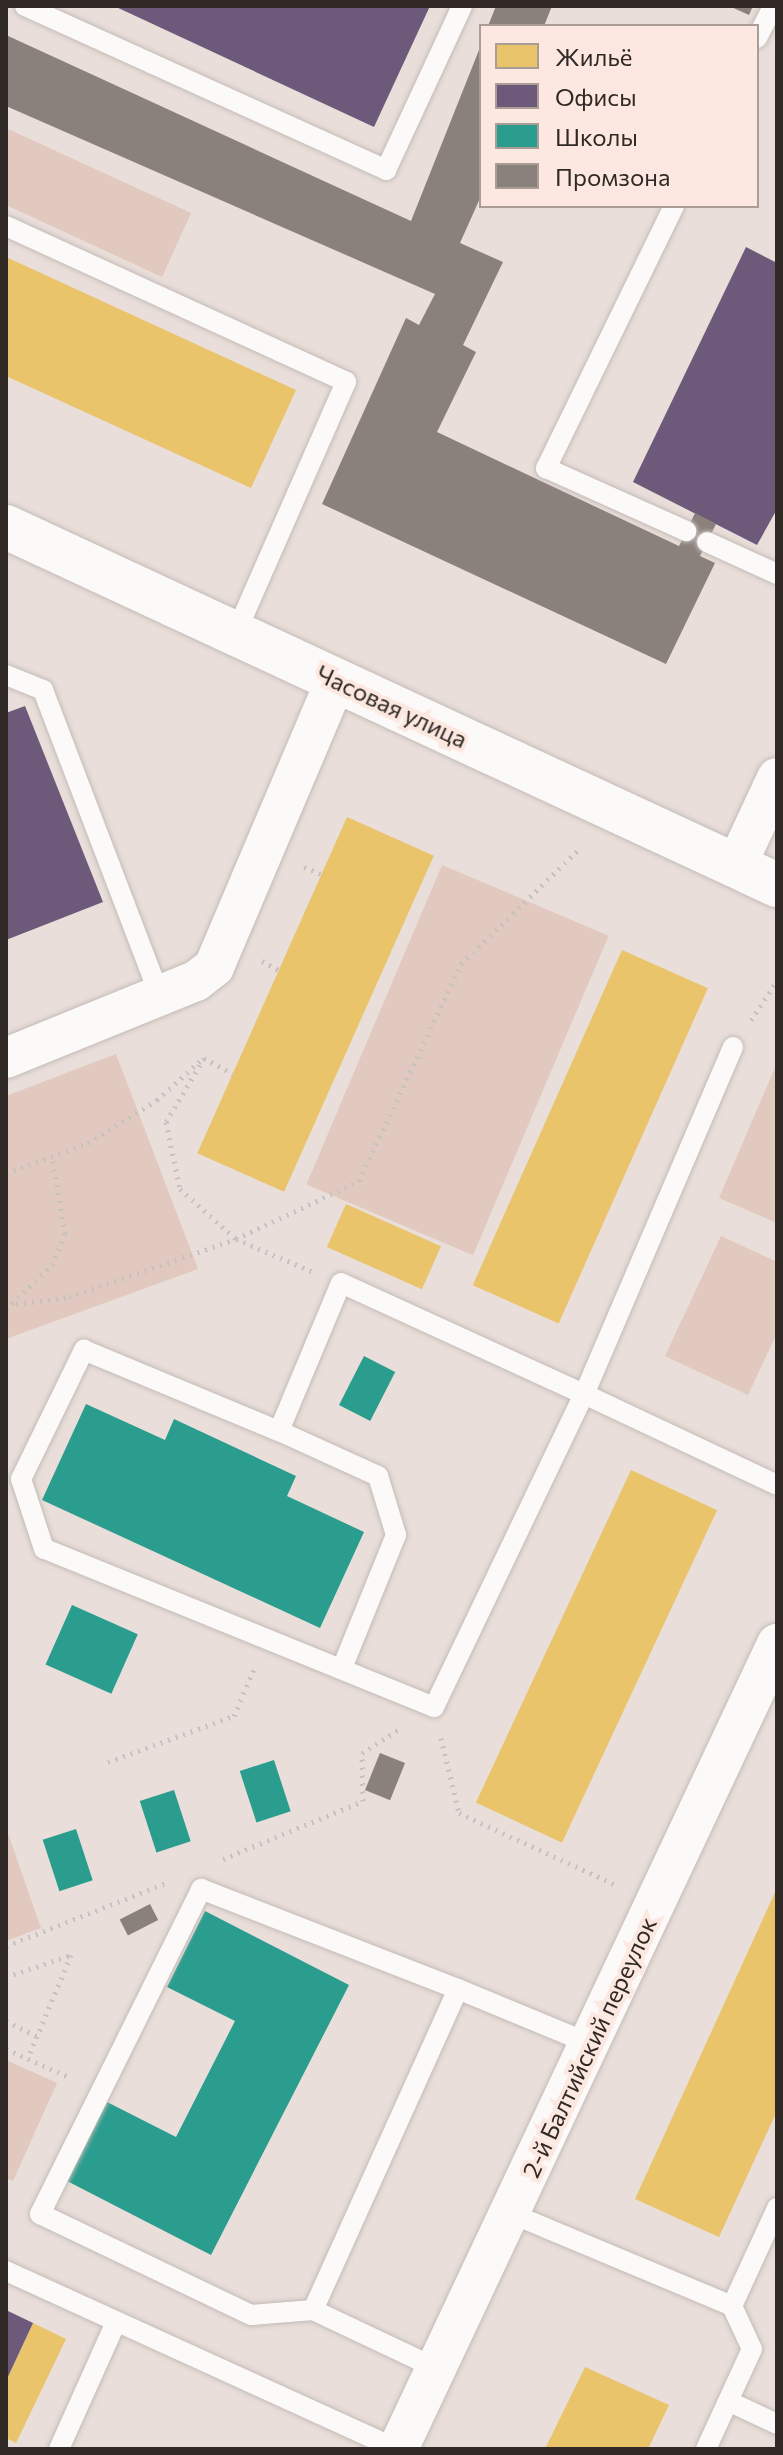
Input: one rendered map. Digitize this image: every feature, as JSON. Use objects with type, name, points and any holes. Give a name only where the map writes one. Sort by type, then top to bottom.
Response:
[{"type":"street","name":"Часовая улица","points":[[6,527],[777,885]]},
{"type":"street","points":[[6,1058],[196,981],[227,945],[336,680]]},
{"type":"street","points":[[736,866],[777,778]]},
{"type":"street","name":"2-й Балтийский переулок","points":[[397,2449],[438,2369],[777,1644]]},
{"type":"lane","points":[[25,6],[386,170],[462,6]]},
{"type":"lane","points":[[759,34],[773,6]]},
{"type":"lane","points":[[673,208],[546,468],[686,531]]},
{"type":"lane","points":[[6,226],[346,382],[236,633]]},
{"type":"lane","points":[[707,542],[777,574]]},
{"type":"lane","points":[[6,675],[43,690],[160,997]]},
{"type":"lane","points":[[342,1668],[396,1535],[378,1476],[84,1350],[21,1479],[44,1549],[434,1707],[584,1394],[733,1047]]},
{"type":"lane","points":[[279,1431],[341,1283],[777,1485]]},
{"type":"lane","points":[[438,2369],[313,2310],[251,2315],[40,2214],[201,1889],[591,2044]]},
{"type":"lane","points":[[313,2310],[458,1989]]},
{"type":"lane","points":[[732,2306],[777,2208]]},
{"type":"lane","points":[[510,2213],[732,2306],[752,2349],[706,2449]]},
{"type":"lane","points":[[6,2271],[397,2449]]},
{"type":"lane","points":[[59,2449],[116,2322]]},
{"type":"lane","points":[[730,2402],[777,2424]]},
{"type":"path","points":[[6,1309],[16,1304],[69,1297],[236,1239],[359,1181],[461,964],[577,851]]},
{"type":"path","points":[[733,1047],[777,981]]},
{"type":"path","points":[[204,1058],[166,1122],[180,1189],[236,1239],[341,1283]]},
{"type":"path","points":[[204,1058],[233,1074]]},
{"type":"path","points":[[6,1173],[88,1143],[157,1100],[204,1058]]},
{"type":"path","points":[[16,1304],[52,1265],[65,1234],[52,1156]]},
{"type":"path","points":[[108,1762],[234,1716],[267,1639]]},
{"type":"path","points":[[219,1861],[363,1801],[362,1753],[434,1707],[459,1813],[658,1902]]},
{"type":"path","points":[[6,1946],[176,1879]]},
{"type":"path","points":[[6,1977],[71,1955],[28,2058],[6,2049]]},
{"type":"path","points":[[6,2021],[37,2036]]},
{"type":"shaded area","points":[[6,128],[191,213],[162,277],[6,205]]},
{"type":"shaded area","points":[[442,865],[609,936],[473,1255],[306,1184]]},
{"type":"shaded area","points":[[116,1054],[198,1269],[6,1339],[6,1096]]},
{"type":"shaded area","points":[[777,1063],[777,1223],[719,1198]]},
{"type":"shaded area","points":[[721,1236],[777,1262],[777,1333],[748,1395],[665,1356]]},
{"type":"shaded area","points":[[6,1828],[41,1928],[6,1941]]},
{"type":"shaded area","points":[[6,2060],[57,2083],[13,2181],[6,2178]]},
{"type":"building: Жильё","points":[[6,257],[296,390],[251,488],[6,376]]},
{"type":"building: Жильё","points":[[347,817],[434,856],[284,1192],[197,1153]]},
{"type":"building: Жильё","points":[[622,950],[708,988],[559,1324],[473,1285]]},
{"type":"building: Жильё","points":[[346,1204],[441,1246],[422,1289],[327,1247]]},
{"type":"building: Жильё","points":[[631,1470],[717,1510],[562,1843],[476,1803]]},
{"type":"building: Жильё","points":[[777,1888],[777,2111],[719,2237],[635,2199]]},
{"type":"building: Жильё","points":[[33,2323],[66,2339],[16,2443],[6,2438],[6,2381]]},
{"type":"building: Жильё","points":[[585,2367],[669,2405],[648,2449],[545,2449]]},
{"type":"building: Офисы","points":[[114,6],[430,6],[374,127]]},
{"type":"building: Офисы","points":[[746,247],[777,263],[777,509],[757,545],[633,482]]},
{"type":"building: Офисы","points":[[25,706],[103,902],[6,940],[6,713]]},
{"type":"building: Офисы","points":[[6,2310],[33,2323],[6,2381]]},
{"type":"building: Школы","points":[[364,1356],[395,1372],[370,1421],[339,1405]]},
{"type":"building: Школы","points":[[86,1404],[165,1440],[174,1419],[296,1476],[287,1496],[364,1532],[320,1628],[42,1500]]},
{"type":"building: Школы","points":[[72,1605],[138,1634],[111,1694],[46,1664]]},
{"type":"building: Школы","points":[[274,1760],[291,1811],[256,1822],[240,1771]]},
{"type":"building: Школы","points":[[174,1790],[191,1841],[156,1852],[140,1801]]},
{"type":"building: Школы","points":[[76,1829],[93,1880],[59,1891],[43,1840]]},
{"type":"building: Школы","points":[[205,1911],[349,1985],[211,2255],[67,2181],[107,2102],[176,2137],[235,2021],[167,1987]]},
{"type":"building: Промзона","points":[[496,6],[552,6],[545,24],[489,24]]},
{"type":"building: Промзона","points":[[729,6],[753,6],[749,15]]},
{"type":"building: Промзона","points":[[6,35],[411,221],[479,50],[479,200],[460,243],[503,262],[463,345],[476,352],[437,432],[679,546],[695,513],[716,524],[700,556],[715,563],[666,664],[322,504],[406,318],[419,325],[435,294],[6,106]]},
{"type":"building: Промзона","points":[[380,1753],[405,1763],[390,1800],[365,1790]]},
{"type":"building: Промзона","points":[[150,1904],[158,1920],[128,1935],[120,1919]]}]
